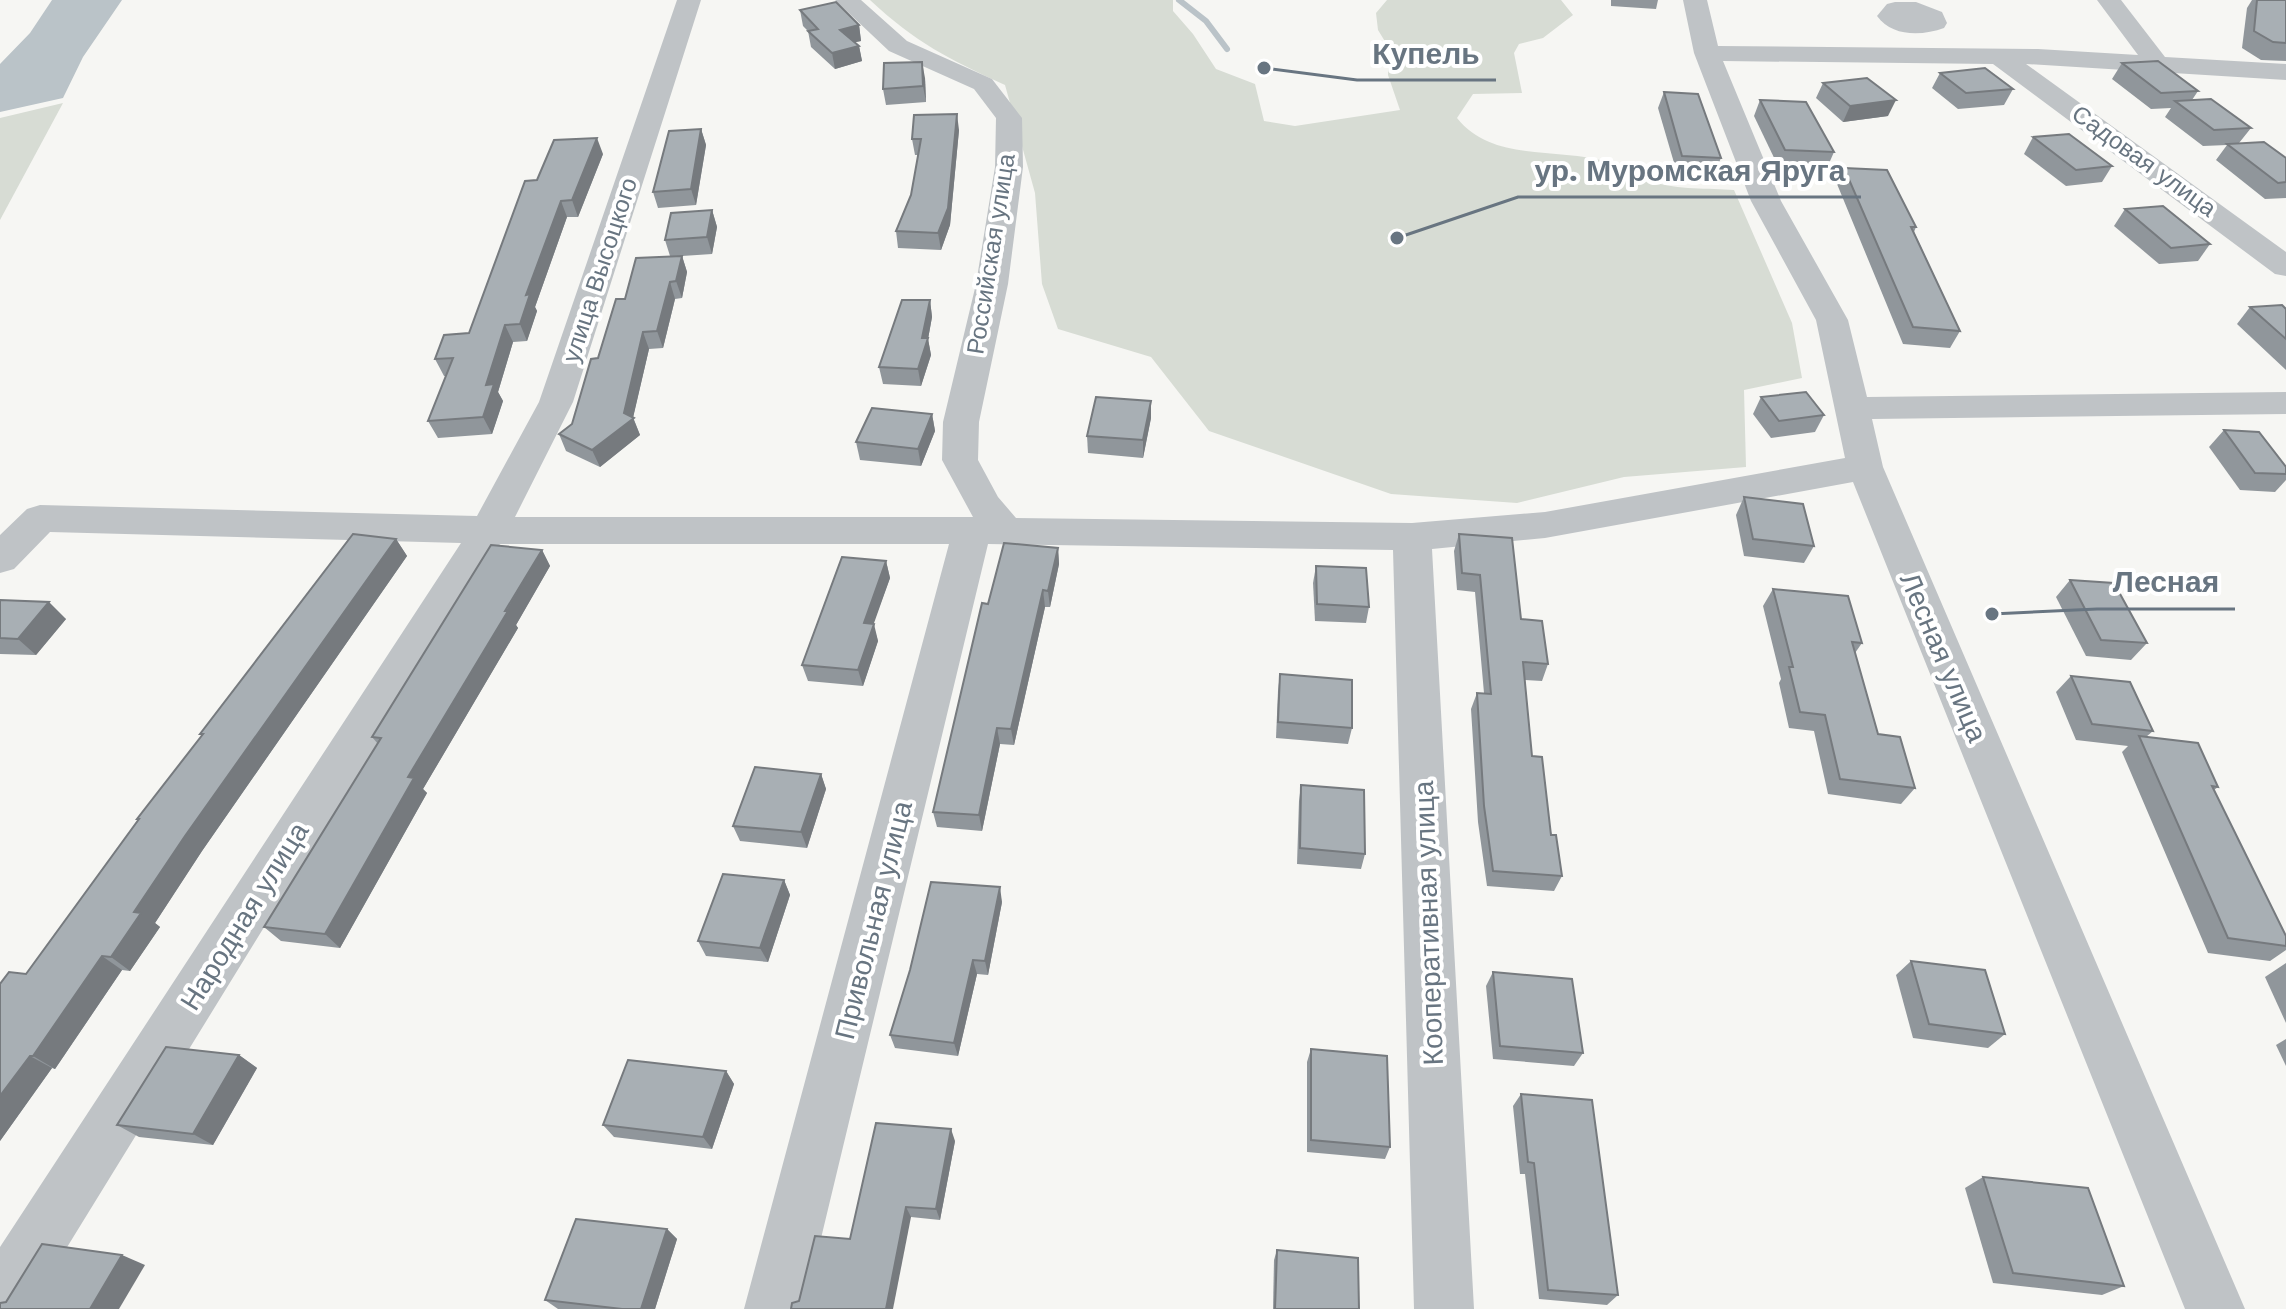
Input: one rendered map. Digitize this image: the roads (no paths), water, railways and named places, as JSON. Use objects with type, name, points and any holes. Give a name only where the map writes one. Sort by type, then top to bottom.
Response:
[{"type":"street","name":"улица Высоцкого","points":[[489,530],[556,402],[689,0]]},
{"type":"street","name":"Российская улица","points":[[847,0],[898,46],[983,84],[1009,118],[1009,167],[992,284],[961,422],[960,460],[983,504],[989,531]]},
{"type":"street","name":"Лесная улица","points":[[1695,0],[1707,53],[1766,201],[1832,320],[1865,467],[2215,1309]]},
{"type":"street","points":[[2109,0],[2159,66]]},
{"type":"street","name":"Садовая улица","points":[[1707,53],[2000,57],[2286,72]]},
{"type":"street","name":"Садовая улица","points":[[2000,57],[2286,267]]},
{"type":"street","points":[[1854,408],[2286,403]]},
{"type":"street","points":[[0,559],[40,518],[489,530],[989,531],[1412,537],[1545,525],[1865,467]]},
{"type":"street","name":"Народная улица","points":[[0,1301],[489,530]]},
{"type":"street","name":"Привольная улица","points":[[774,1309],[989,531]]},
{"type":"street","name":"Кооперативная улица","points":[[1412,537],[1444,1309]]},
{"type":"waterway","points":[[1179,0],[1206,21],[1227,49]]},
{"type":"place","name":"Купель","points":[[1264,68]]},
{"type":"place","name":"ур. Муромская Яруга","points":[[1397,238]]},
{"type":"place","name":"Лесная","points":[[1992,614]]}]
